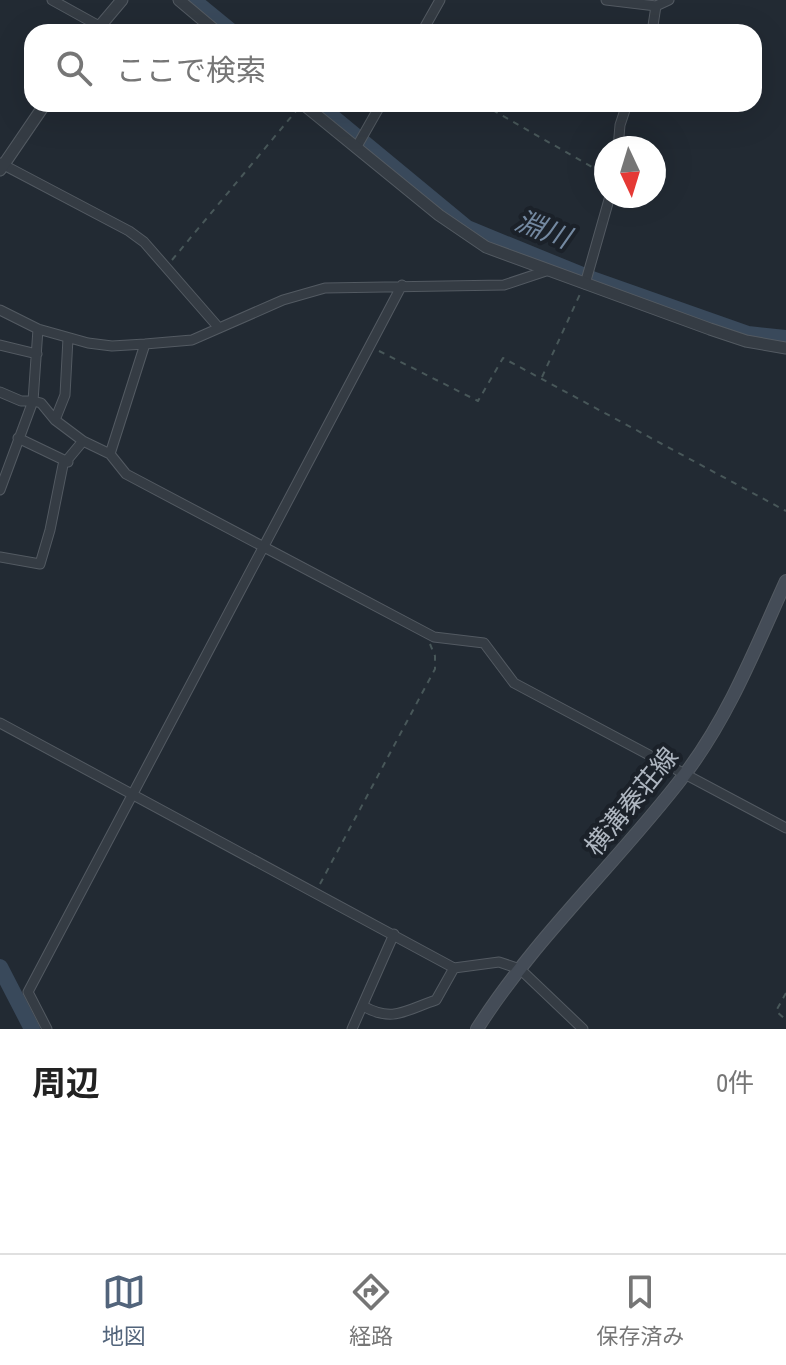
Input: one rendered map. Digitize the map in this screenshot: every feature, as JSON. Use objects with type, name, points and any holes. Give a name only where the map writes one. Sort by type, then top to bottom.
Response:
[{"type":"main road","name":"横溝秦荘線","points":[[477,1029],[520,969],[686,773],[728,707],[786,581]]},
{"type":"street","points":[[52,0],[89,24]]},
{"type":"street","points":[[101,24],[122,0]]},
{"type":"street","points":[[179,0],[208,24]]},
{"type":"street","points":[[426,24],[440,0]]},
{"type":"street","points":[[606,0],[656,6],[669,0]]},
{"type":"street","points":[[653,24],[656,6]]},
{"type":"street","points":[[39,112],[1,166],[129,231],[144,242],[219,328]]},
{"type":"street","points":[[312,112],[468,237],[486,247],[746,341],[786,348]]},
{"type":"street","points":[[356,148],[376,112]]},
{"type":"street","points":[[619,136],[624,112]]},
{"type":"street","points":[[585,284],[607,208]]},
{"type":"street","points":[[0,310],[38,329],[68,338],[112,346],[145,344],[192,340],[283,300],[325,288],[504,285],[546,271]]},
{"type":"street","points":[[47,1029],[28,992],[402,285]]},
{"type":"street","points":[[0,490],[33,401],[38,329]]},
{"type":"street","points":[[55,420],[65,395],[68,338]]},
{"type":"street","points":[[110,454],[145,344]]},
{"type":"street","points":[[0,345],[37,354]]},
{"type":"street","points":[[0,392],[21,401],[41,403],[55,420],[83,441],[110,454],[126,474],[424,632],[434,637],[484,643],[514,683],[786,828]]},
{"type":"street","points":[[18,438],[68,462]]},
{"type":"street","points":[[0,557],[40,564],[63,465],[83,441]]},
{"type":"street","points":[[0,454],[11,458]]},
{"type":"street","points":[[0,723],[454,968],[499,962],[520,969],[583,1029]]},
{"type":"street","points":[[352,1029],[394,934]]},
{"type":"street","points":[[363,1006],[388,1016],[436,1000],[454,968]]},
{"type":"path","points":[[166,267],[295,112]]},
{"type":"path","points":[[496,112],[594,168]]},
{"type":"path","points":[[541,379],[585,284]]},
{"type":"path","points":[[371,347],[478,401],[503,358],[786,511]]},
{"type":"path","points":[[315,892],[435,669],[435,656],[424,632]]},
{"type":"path","points":[[786,993],[776,1011],[786,1020]]},
{"type":"waterway","name":"淵川","points":[[193,0],[222,24]]},
{"type":"waterway","name":"淵川","points":[[327,112],[467,228],[592,279],[748,334],[786,338]]},
{"type":"waterway","points":[[0,967],[32,1029]]}]
